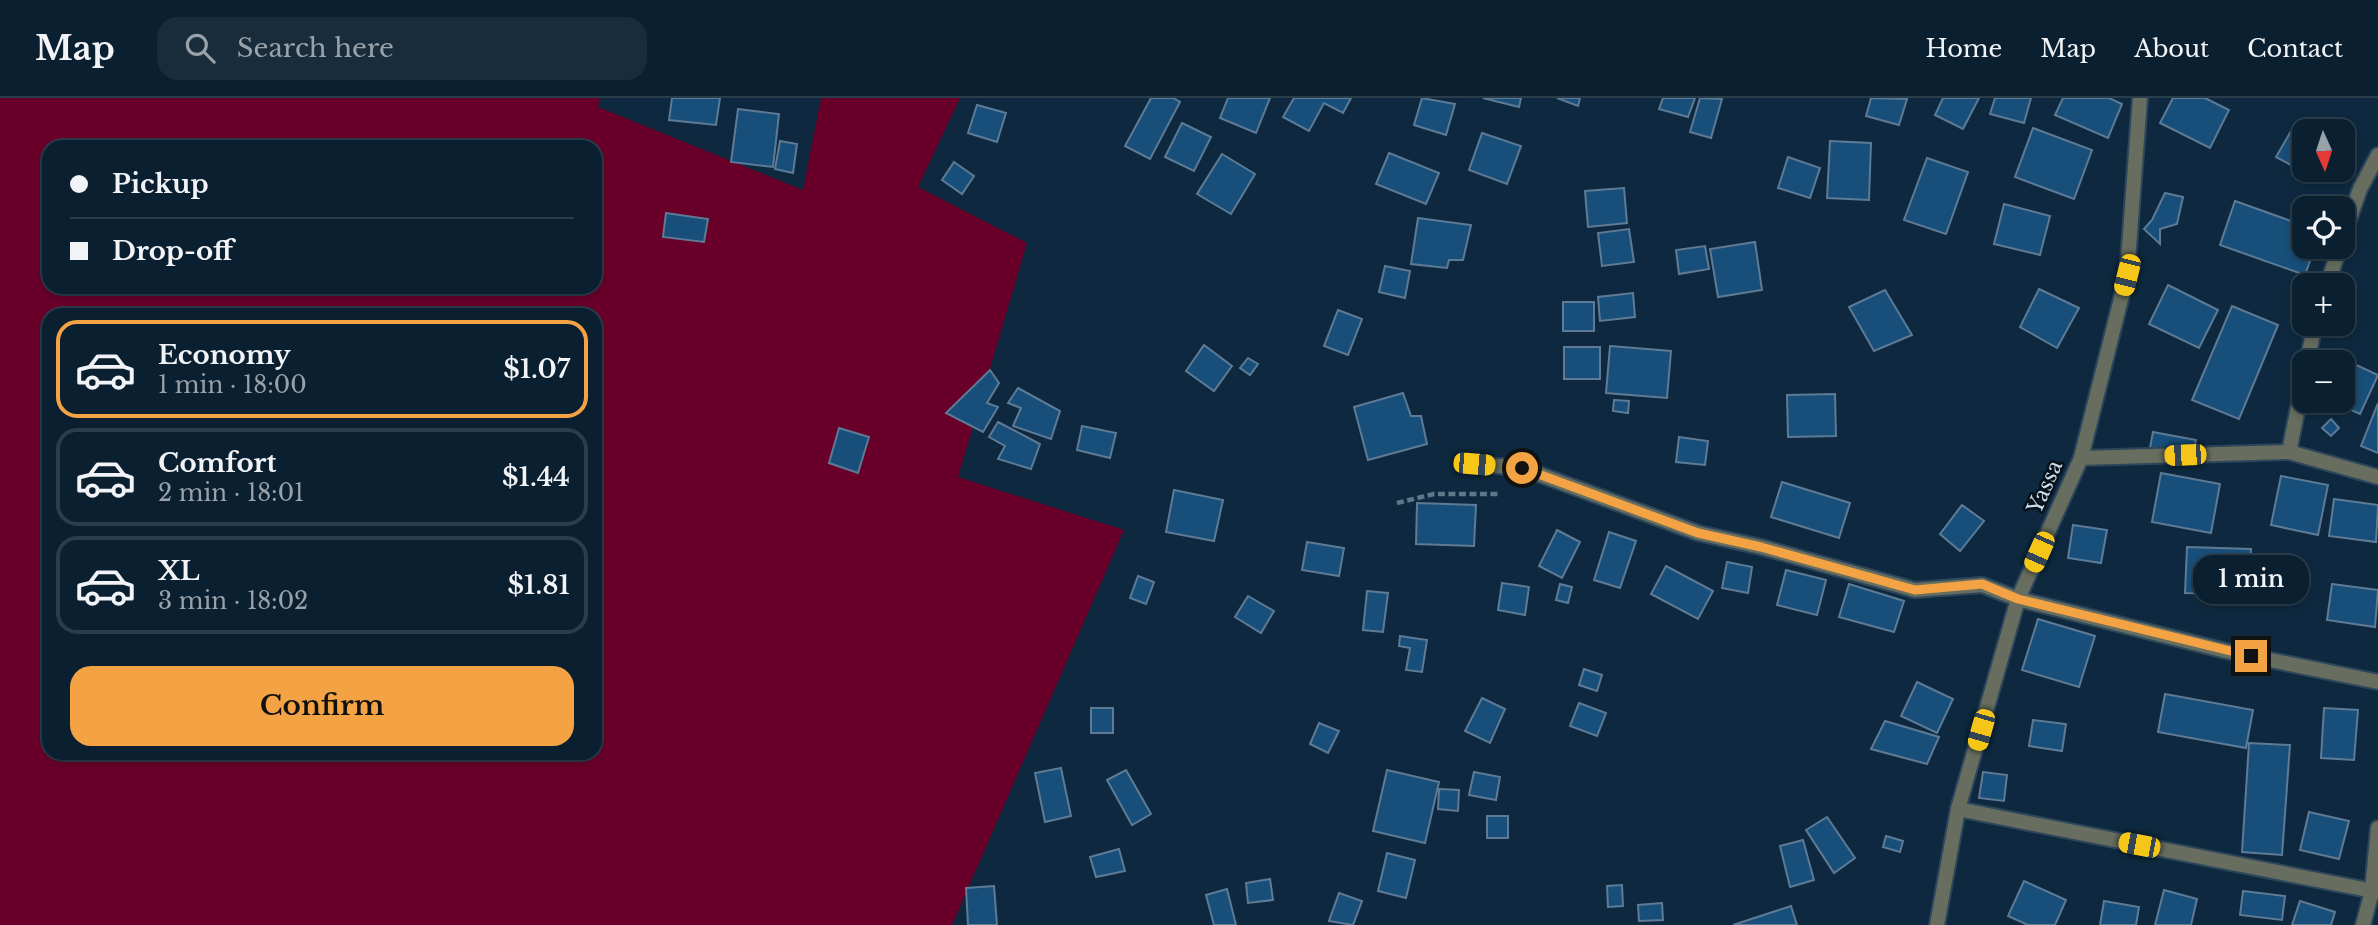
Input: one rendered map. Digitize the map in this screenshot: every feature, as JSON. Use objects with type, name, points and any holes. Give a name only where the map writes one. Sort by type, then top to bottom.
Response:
[{"type":"street","name":"Yassa","points":[[1937,925],[1958,809],[2018,599],[2081,458],[2127,275],[2140,98]]},
{"type":"street","points":[[2355,203],[2378,155]]},
{"type":"street","points":[[2289,452],[2297,413]]},
{"type":"street","points":[[2081,458],[2289,452],[2378,477]]},
{"type":"street","points":[[1474,464],[1522,468],[1698,533],[1761,547],[1915,590],[1982,584],[2018,599],[2226,651],[2378,682]]},
{"type":"street","points":[[1958,809],[2375,891]]},
{"type":"street","points":[[2364,925],[2375,891],[2378,828]]},
{"type":"path","points":[[1397,503],[1434,494],[1506,492]]},
{"type":"shaded area","points":[[0,98],[600,98],[598,107],[803,190],[821,98],[960,98],[918,187],[1027,243],[958,477],[1124,530],[952,925],[0,925]]},
{"type":"building","points":[[672,98],[720,98],[716,125],[669,120]]},
{"type":"building","points":[[1151,98],[1173,98],[1180,102],[1150,159],[1125,146]]},
{"type":"building","points":[[1228,98],[1270,98],[1256,133],[1220,118]]},
{"type":"building","points":[[1294,98],[1351,98],[1343,113],[1324,103],[1309,131],[1283,117]]},
{"type":"building","points":[[1422,98],[1455,104],[1446,135],[1414,125]]},
{"type":"building","points":[[1483,98],[1521,98],[1519,107]]},
{"type":"building","points":[[1557,98],[1580,98],[1578,106]]},
{"type":"building","points":[[1663,98],[1695,98],[1688,117],[1659,109]]},
{"type":"building","points":[[1700,98],[1722,99],[1711,138],[1690,132]]},
{"type":"building","points":[[1871,98],[1907,99],[1899,125],[1866,116]]},
{"type":"building","points":[[1943,98],[1979,98],[1963,129],[1935,115]]},
{"type":"building","points":[[1995,98],[2031,98],[2024,123],[1990,114]]},
{"type":"building","points":[[2063,98],[2109,98],[2122,104],[2108,138],[2055,115]]},
{"type":"building","points":[[2173,98],[2205,98],[2229,110],[2210,148],[2160,123]]},
{"type":"building","points":[[977,105],[1006,113],[997,142],[968,133]]},
{"type":"building","points":[[738,109],[779,114],[773,167],[731,162]]},
{"type":"building","points":[[1182,123],[1211,137],[1194,171],[1165,157]]},
{"type":"building","points":[[2033,128],[2092,150],[2074,199],[2015,177]]},
{"type":"building","points":[[2291,131],[2292,132],[2292,166],[2276,157]]},
{"type":"building","points":[[1482,133],[1521,146],[1507,184],[1469,170]]},
{"type":"building","points":[[780,141],[797,144],[793,173],[775,169]]},
{"type":"building","points":[[1830,141],[1871,143],[1869,200],[1827,198]]},
{"type":"building","points":[[1389,153],[1439,173],[1426,204],[1376,184]]},
{"type":"building","points":[[1222,154],[1255,174],[1231,214],[1197,194]]},
{"type":"building","points":[[1788,157],[1820,168],[1810,198],[1778,188]]},
{"type":"building","points":[[1927,158],[1968,172],[1946,234],[1904,220]]},
{"type":"building","points":[[954,162],[974,176],[962,194],[942,180]]},
{"type":"building","points":[[1624,188],[1627,223],[1588,227],[1585,191]]},
{"type":"building","points":[[2165,193],[2183,197],[2177,224],[2160,229],[2160,244],[2144,229],[2152,220]]},
{"type":"building","points":[[2235,201],[2292,221],[2292,259],[2311,259],[2306,273],[2299,273],[2220,245]]},
{"type":"building","points":[[2004,204],[2050,216],[2040,255],[1994,244]]},
{"type":"building","points":[[666,213],[708,219],[704,242],[663,237]]},
{"type":"building","points":[[1418,218],[1471,225],[1463,260],[1449,260],[1447,268],[1411,264]]},
{"type":"building","points":[[1629,229],[1634,262],[1602,266],[1598,233]]},
{"type":"building","points":[[1755,242],[1762,290],[1718,297],[1710,249]]},
{"type":"building","points":[[1705,246],[1709,269],[1679,274],[1676,250]]},
{"type":"building","points":[[1385,266],[1410,271],[1405,298],[1379,292]]},
{"type":"building","points":[[2168,285],[2218,310],[2199,348],[2149,324]]},
{"type":"building","points":[[2039,289],[2079,308],[2057,348],[2020,327]]},
{"type":"building","points":[[1885,290],[1912,335],[1874,351],[1849,307]]},
{"type":"building","points":[[1633,293],[1635,317],[1600,321],[1598,297]]},
{"type":"building","points":[[1563,302],[1594,302],[1594,331],[1563,331]]},
{"type":"building","points":[[2232,306],[2278,325],[2239,419],[2192,400]]},
{"type":"building","points":[[1338,310],[1362,319],[1348,355],[1324,346]]},
{"type":"building","points":[[1204,345],[1232,366],[1214,391],[1186,371]]},
{"type":"building","points":[[1610,346],[1671,351],[1667,398],[1606,393]]},
{"type":"building","points":[[1564,347],[1600,347],[1600,379],[1564,379]]},
{"type":"building","points":[[1248,358],[1258,364],[1250,375],[1240,368]]},
{"type":"building","points":[[2355,364],[2378,375],[2360,414],[2355,412]]},
{"type":"building","points":[[990,370],[999,383],[987,403],[998,407],[983,432],[946,413]]},
{"type":"building","points":[[1018,388],[1060,411],[1051,439],[1013,426],[1021,408],[1008,403]]},
{"type":"building","points":[[1403,393],[1411,416],[1421,416],[1427,444],[1368,460],[1354,407]]},
{"type":"building","points":[[1835,394],[1836,436],[1788,437],[1787,395]]},
{"type":"building","points":[[1614,400],[1629,401],[1628,413],[1613,411]]},
{"type":"building","points":[[2378,403],[2378,453],[2361,446]]},
{"type":"building","points":[[2331,419],[2339,428],[2331,436],[2322,428]]},
{"type":"building","points":[[998,422],[1040,444],[1031,469],[998,459],[1005,446],[989,437]]},
{"type":"building","points":[[1082,426],[1116,433],[1110,458],[1077,450]]},
{"type":"building","points":[[839,428],[869,437],[858,473],[829,463]]},
{"type":"building","points":[[2153,432],[2196,440],[2192,461],[2149,453]]},
{"type":"building","points":[[1679,437],[1708,441],[1705,465],[1676,462]]},
{"type":"building","points":[[2161,473],[2220,484],[2211,533],[2152,522]]},
{"type":"building","points":[[2281,476],[2328,485],[2318,535],[2271,525]]},
{"type":"building","points":[[1782,482],[1850,503],[1839,538],[1771,517]]},
{"type":"building","points":[[1174,490],[1223,500],[1214,541],[1166,532]]},
{"type":"building","points":[[2334,499],[2378,505],[2376,542],[2329,536]]},
{"type":"building","points":[[1417,503],[1476,505],[1474,546],[1416,544]]},
{"type":"building","points":[[1962,505],[1984,521],[1960,551],[1940,534]]},
{"type":"building","points":[[2073,525],[2107,530],[2101,563],[2068,558]]},
{"type":"building","points":[[1557,530],[1580,542],[1562,578],[1539,566]]},
{"type":"building","points":[[1609,532],[1636,541],[1620,588],[1594,580]]},
{"type":"building","points":[[1307,542],[1344,548],[1339,576],[1302,570]]},
{"type":"building","points":[[2187,547],[2251,549],[2249,595],[2185,593]]},
{"type":"building","points":[[1727,562],[1752,567],[1748,593],[1722,588]]},
{"type":"building","points":[[1666,566],[1713,591],[1698,619],[1651,594]]},
{"type":"building","points":[[1786,570],[1826,580],[1817,615],[1777,605]]},
{"type":"building","points":[[1138,576],[1154,582],[1146,604],[1130,598]]},
{"type":"building","points":[[1502,583],[1529,587],[1525,615],[1498,610]]},
{"type":"building","points":[[1560,584],[1572,587],[1568,603],[1556,600]]},
{"type":"building","points":[[1849,584],[1904,601],[1894,632],[1839,617]]},
{"type":"building","points":[[2332,584],[2378,590],[2375,627],[2327,620]]},
{"type":"building","points":[[1367,591],[1388,593],[1383,632],[1363,630]]},
{"type":"building","points":[[1248,596],[1274,611],[1261,633],[1235,617]]},
{"type":"building","points":[[2038,619],[2095,636],[2079,687],[2022,670]]},
{"type":"building","points":[[1400,636],[1427,640],[1422,672],[1406,670],[1410,648],[1399,646]]},
{"type":"building","points":[[1584,669],[1602,675],[1597,691],[1579,685]]},
{"type":"building","points":[[1917,682],[1953,699],[1937,733],[1901,716]]},
{"type":"building","points":[[2165,694],[2253,710],[2246,748],[2158,732]]},
{"type":"building","points":[[1482,698],[1505,709],[1490,743],[1465,731]]},
{"type":"building","points":[[1579,703],[1606,713],[1597,736],[1570,726]]},
{"type":"building","points":[[1091,708],[1113,708],[1113,733],[1091,733]]},
{"type":"building","points":[[2324,708],[2358,710],[2354,760],[2321,758]]},
{"type":"building","points":[[2033,720],[2066,724],[2062,751],[2029,746]]},
{"type":"building","points":[[1885,721],[1939,737],[1927,764],[1871,749]]},
{"type":"building","points":[[1319,723],[1339,731],[1328,753],[1310,744]]},
{"type":"building","points":[[2249,743],[2290,745],[2282,855],[2242,852]]},
{"type":"building","points":[[1061,768],[1071,816],[1045,822],[1035,773]]},
{"type":"building","points":[[1126,770],[1151,814],[1132,825],[1107,780]]},
{"type":"building","points":[[1387,770],[1439,782],[1425,843],[1373,831]]},
{"type":"building","points":[[1474,772],[1500,777],[1496,800],[1469,795]]},
{"type":"building","points":[[1983,772],[2007,775],[2004,801],[1979,798]]},
{"type":"building","points":[[1439,789],[1459,790],[1458,811],[1438,809]]},
{"type":"building","points":[[2309,812],[2349,821],[2339,859],[2300,850]]},
{"type":"building","points":[[1487,816],[1508,816],[1508,838],[1487,838]]},
{"type":"building","points":[[1827,817],[1855,858],[1834,873],[1806,830]]},
{"type":"building","points":[[1886,836],[1903,841],[1900,852],[1883,847]]},
{"type":"building","points":[[1803,840],[1814,880],[1790,887],[1780,846]]},
{"type":"building","points":[[1119,849],[1125,871],[1096,877],[1090,857]]},
{"type":"building","points":[[1387,853],[1415,860],[1406,898],[1378,891]]},
{"type":"building","points":[[1270,879],[1273,900],[1248,903],[1246,883]]},
{"type":"building","points":[[2024,881],[2066,900],[2055,925],[2028,925],[2008,916]]},
{"type":"building","points":[[1622,885],[1623,906],[1608,907],[1607,886]]},
{"type":"building","points":[[994,886],[997,925],[968,925],[966,888]]},
{"type":"building","points":[[1227,889],[1236,925],[1214,925],[1206,895]]},
{"type":"building","points":[[2164,890],[2197,899],[2191,925],[2155,925]]},
{"type":"building","points":[[2243,891],[2285,896],[2282,920],[2240,915]]},
{"type":"building","points":[[1339,893],[1362,901],[1353,925],[1329,921]]},
{"type":"building","points":[[2104,901],[2139,907],[2136,925],[2100,925]]},
{"type":"building","points":[[2300,901],[2335,912],[2331,925],[2292,925]]},
{"type":"building","points":[[1662,903],[1663,920],[1639,921],[1638,905]]},
{"type":"building","points":[[1791,906],[1797,925],[1733,925]]},
{"type":"route","points":[[1522,468],[1698,533],[1761,547],[1915,590],[1982,584],[2018,599],[2251,656]]}]
